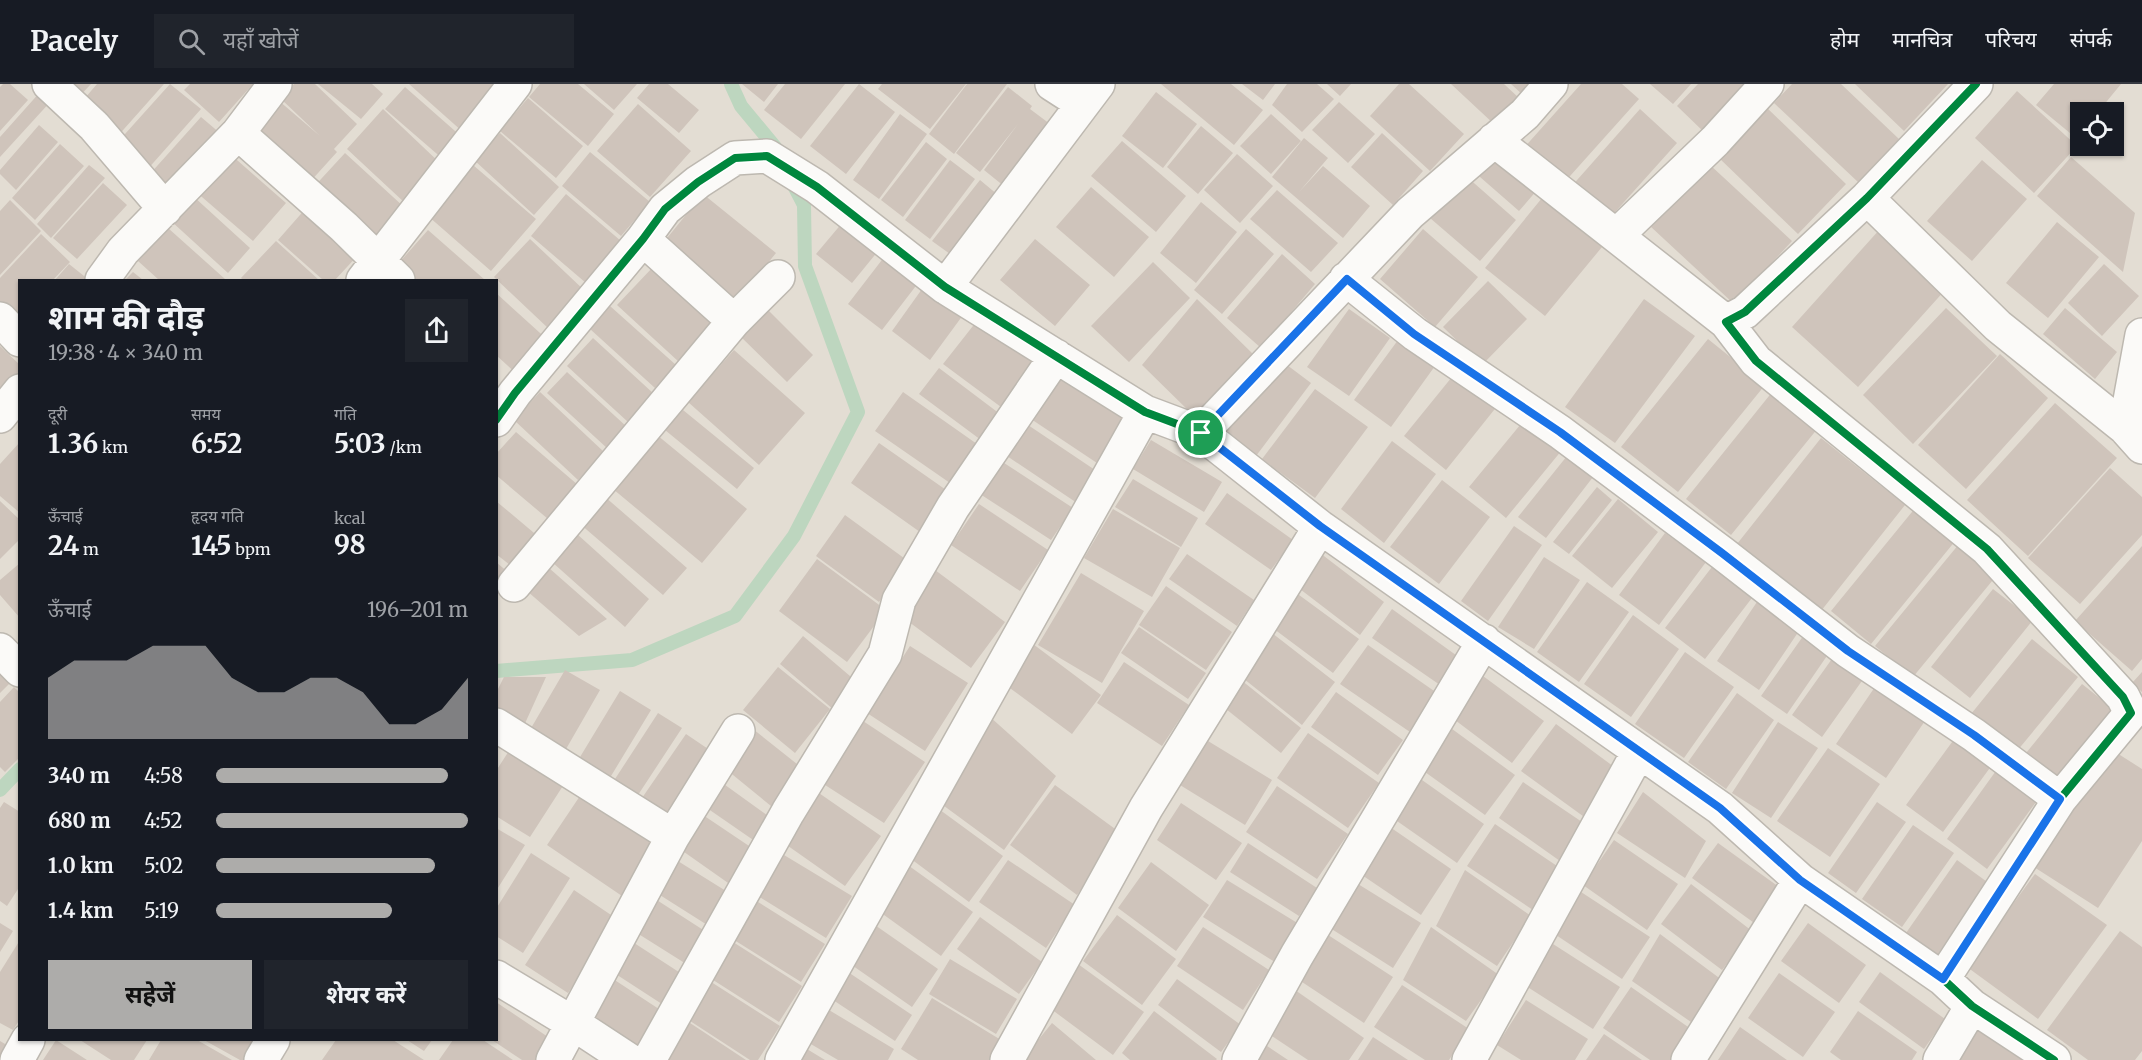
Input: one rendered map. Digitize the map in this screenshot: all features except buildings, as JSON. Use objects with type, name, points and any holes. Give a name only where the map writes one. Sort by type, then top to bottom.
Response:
[{"type":"street","points":[[49,84],[94,126],[165,209]]},
{"type":"street","points":[[103,279],[123,251],[238,133],[275,84]]},
{"type":"street","points":[[238,133],[344,227],[379,274],[419,206],[515,84]]},
{"type":"street","points":[[945,287],[1090,94],[1052,84]]},
{"type":"street","points":[[1201,433],[1410,213],[1525,114],[1551,84]]},
{"type":"street","points":[[1617,235],[1715,141],[1767,84]]},
{"type":"street","points":[[1726,322],[1745,312],[1867,198],[1976,84]]},
{"type":"street","points":[[1494,140],[1726,322],[1756,360],[1987,549],[2122,697],[2131,713],[2060,799],[1943,979]]},
{"type":"street","points":[[498,413],[506,384],[643,239],[665,209],[698,182],[735,158],[767,156],[817,187],[945,287],[1145,412],[1201,433],[1320,526],[1720,808],[1800,880],[1943,979],[1972,1006],[2054,1060]]},
{"type":"street","points":[[1867,198],[1998,326],[2133,438]]},
{"type":"street","points":[[643,239],[734,321]]},
{"type":"street","points":[[514,585],[734,321],[778,277]]},
{"type":"street","points":[[1347,279],[1414,334],[1560,432],[1848,651],[1974,735],[2060,799]]},
{"type":"street","points":[[0,319],[18,338]]},
{"type":"street","points":[[2133,438],[2142,335]]},
{"type":"street","points":[[649,1060],[788,812],[885,654],[899,600],[953,507],[1056,356]]},
{"type":"street","points":[[0,416],[18,394]]},
{"type":"street","points":[[782,1060],[1145,412]]},
{"type":"street","points":[[1007,1060],[1146,808],[1320,526]]},
{"type":"street","points":[[1239,1060],[1297,955],[1484,641]]},
{"type":"street","points":[[498,726],[673,836]]},
{"type":"street","points":[[553,1060],[673,836],[738,731]]},
{"type":"street","points":[[1469,1060],[1639,751]]},
{"type":"street","points":[[1688,1060],[1800,880]]},
{"type":"street","points":[[498,978],[629,1060]]},
{"type":"street","points":[[1940,1060],[1972,1006]]},
{"type":"street","points":[[17,1060],[27,1041]]},
{"type":"street","points":[[261,1060],[272,1041]]},
{"type":"waterway","points":[[731,84],[741,106],[775,147],[779,156]]},
{"type":"waterway","points":[[498,671],[632,660],[735,616],[794,536],[858,412],[805,266],[804,205],[790,178]]},
{"type":"waterway","points":[[0,790],[18,771]]},
{"type":"cycle path","points":[[1943,979],[2060,799],[2131,713],[2123,697],[1987,549],[1756,361],[1726,322],[1745,312],[1867,198],[1976,84]]},
{"type":"cycle path","points":[[498,417],[515,393],[643,239],[665,209],[698,182],[735,158],[767,156],[817,187],[945,287],[1145,412],[1201,433],[1320,527],[1720,808],[1800,880],[1943,979],[1972,1006],[2054,1060]]},
{"type":"route","points":[[1347,279],[1414,334],[1560,432],[1848,651],[1974,735],[2060,799],[1943,979],[1800,880],[1720,808],[1320,526],[1201,433],[1347,279]]}]
